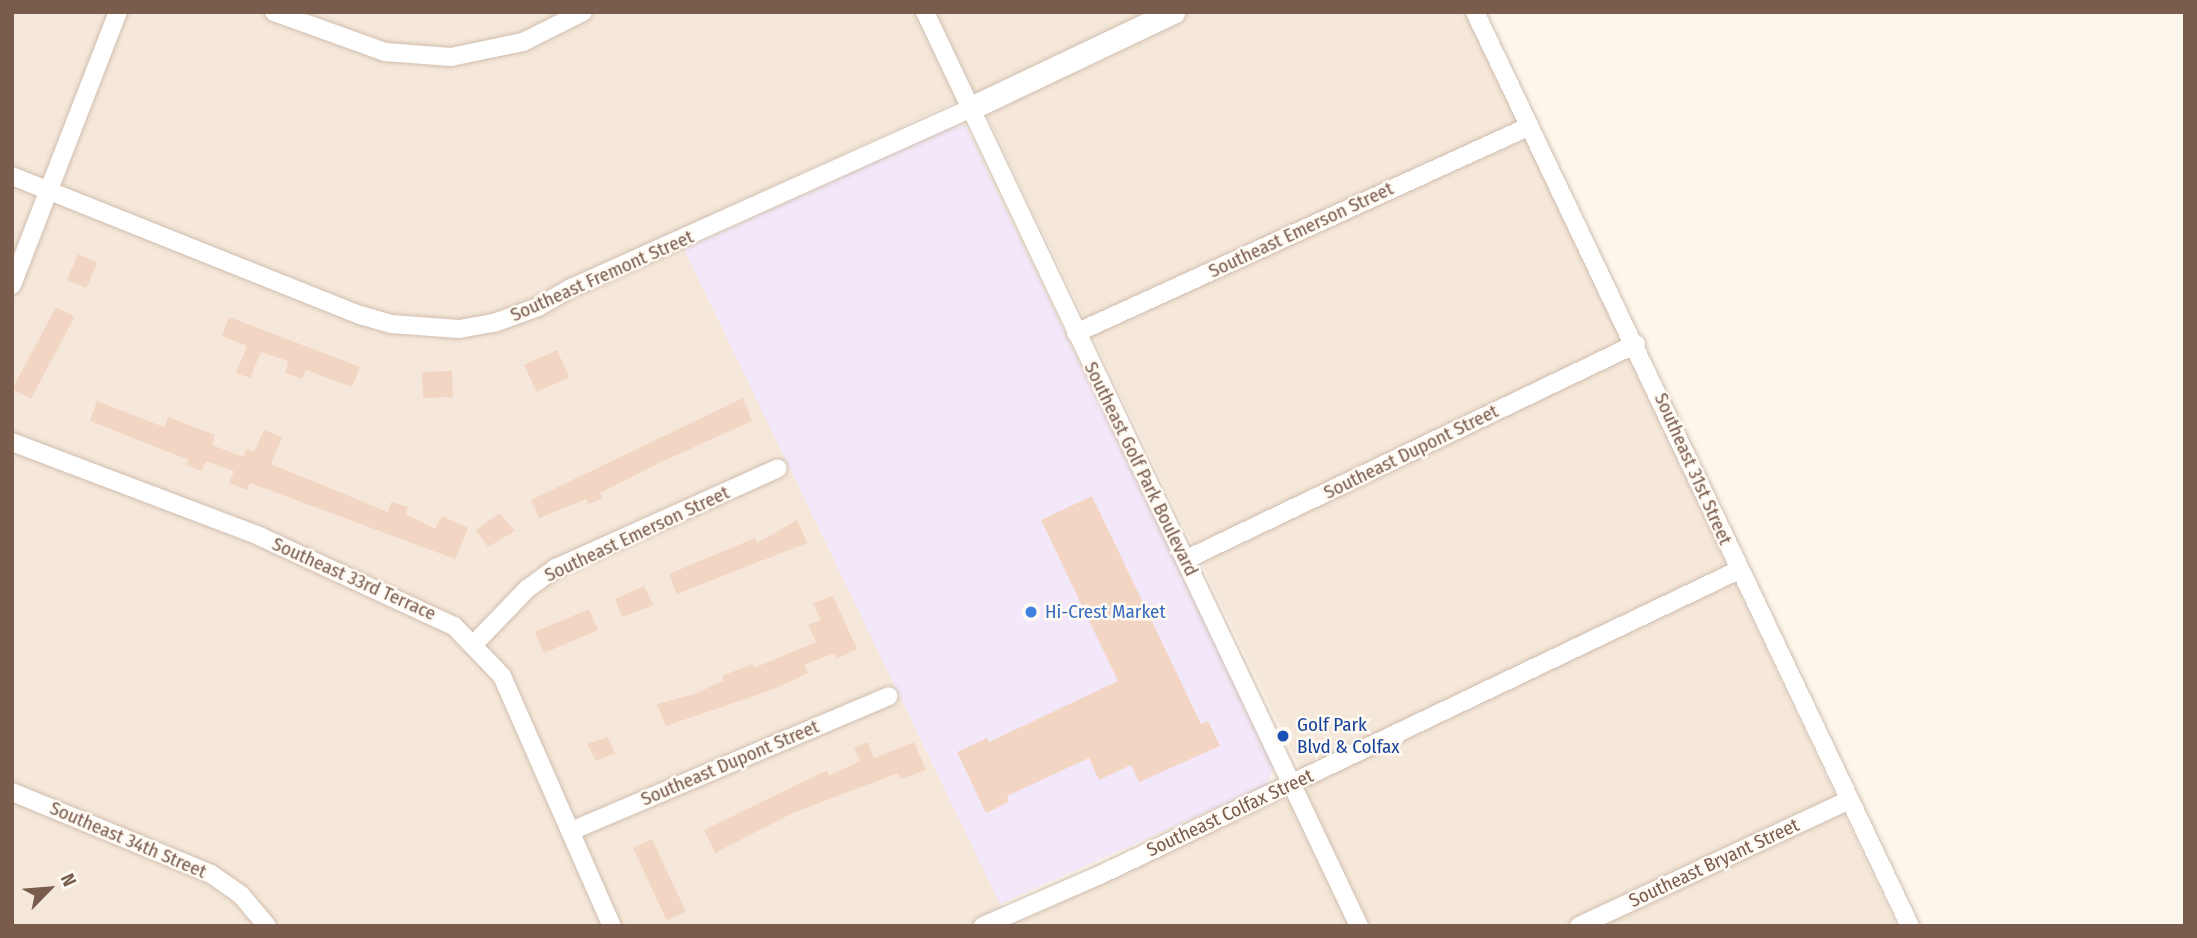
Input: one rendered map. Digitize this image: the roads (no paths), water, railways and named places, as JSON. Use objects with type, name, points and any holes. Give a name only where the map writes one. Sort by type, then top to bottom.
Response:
[{"type":"street","points":[[12,285],[118,12]]},
{"type":"street","points":[[274,12],[386,52],[451,57],[523,42],[583,12]]},
{"type":"street","name":"Southeast Golf Park Boulevard","points":[[925,12],[1359,926]]},
{"type":"street","name":"Southeast Fremont Street","points":[[12,176],[360,315],[403,326],[459,329],[495,323],[538,307],[569,289],[971,108],[1173,12]]},
{"type":"street","name":"Southeast 31st Street","points":[[1475,12],[1527,127],[1636,344],[1740,570],[1910,926]]},
{"type":"street","name":"Southeast Emerson Street","points":[[1076,333],[1527,127]]},
{"type":"street","name":"Southeast Dupont Street","points":[[1185,560],[1636,344]]},
{"type":"street","name":"Southeast 33rd Terrace","points":[[12,442],[258,536],[431,612],[475,643],[514,699],[612,926]]},
{"type":"street","name":"Southeast Emerson Street","points":[[475,643],[527,589],[556,568],[778,468]]},
{"type":"street","name":"Southeast Colfax Street","points":[[983,926],[1291,784],[1740,570]]},
{"type":"street","name":"Southeast Dupont Street","points":[[571,831],[889,695]]},
{"type":"street","name":"Southeast 34th Street","points":[[12,792],[211,874],[241,895],[267,926]]},
{"type":"street","name":"Southeast Bryant Street","points":[[1579,926],[1849,800]]},
{"type":"place","name":"Hi-Crest Market","points":[[1031,612]]},
{"type":"place","name":"Golf Park Blvd & Colfax","points":[[1283,736]]}]
